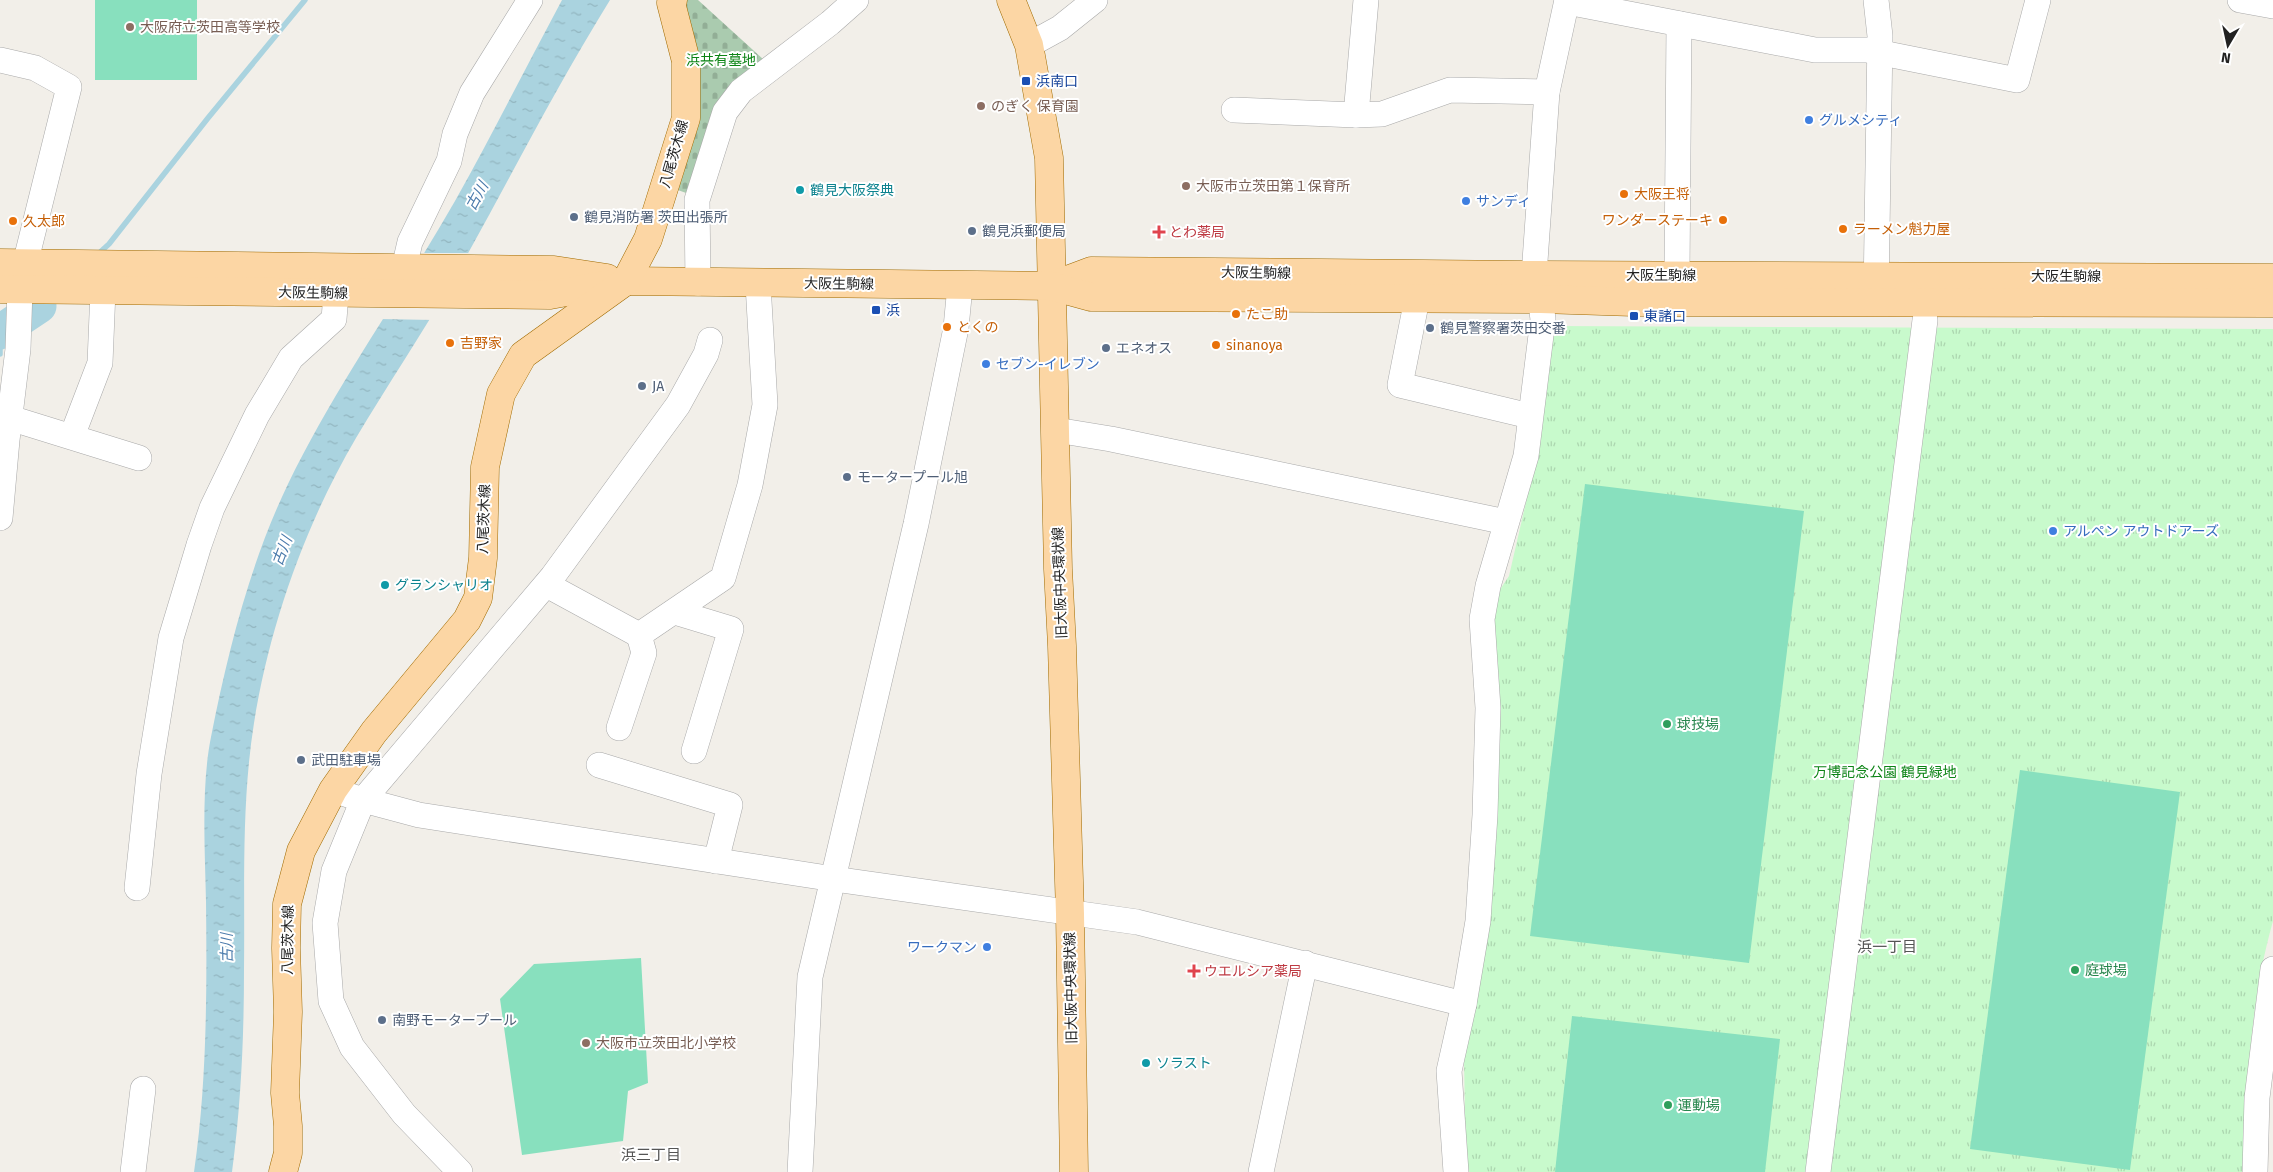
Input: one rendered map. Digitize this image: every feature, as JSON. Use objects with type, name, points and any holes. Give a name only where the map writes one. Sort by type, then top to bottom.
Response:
[{"type":"main road","name":"八尾茨木線","points":[[283,1172],[288,1153],[288,1126],[284,1093],[288,1012],[286,948],[288,904],[301,851],[333,790],[374,732],[467,620],[478,598],[483,558],[486,467],[493,425],[505,386],[523,355],[626,281],[648,239],[686,118],[686,61],[671,3],[673,0]]},
{"type":"main road","name":"旧大阪中央環状線","points":[[1011,0],[1028,45],[1049,158],[1058,569],[1070,914],[1074,1172]]},
{"type":"main road","name":"大阪生駒線","points":[[16,286],[59,265],[554,270],[626,281],[1051,286],[1091,297],[1416,299],[1676,274],[2273,278]]},
{"type":"main road","name":"大阪生駒線","points":[[1051,286],[1091,271],[1539,287],[1633,302],[2273,303]]},
{"type":"main road","name":"大阪生駒線","points":[[16,286],[97,290],[550,295],[626,281]]},
{"type":"street","points":[[404,268],[410,242],[449,161],[455,134],[472,93],[530,0]]},
{"type":"street","points":[[698,283],[696,200],[726,112],[741,91],[856,0]]},
{"type":"street","points":[[1028,45],[1060,28],[1095,0]]},
{"type":"street","points":[[1356,115],[1366,0]]},
{"type":"street","points":[[1876,0],[1879,53],[1876,302]]},
{"type":"street","points":[[1456,1172],[1449,1071],[1464,1004],[1478,921],[1485,815],[1488,708],[1482,619],[1488,586],[1526,456],[1543,319],[1535,261],[1547,92],[1567,1],[1815,50],[1867,50],[2017,80],[2038,0]]},
{"type":"street","points":[[2240,0],[2273,6]]},
{"type":"street","points":[[1676,274],[1679,24]]},
{"type":"street","points":[[0,60],[35,68],[69,88],[16,286],[19,342],[4,434],[0,518]]},
{"type":"street","points":[[1234,110],[1356,115],[1382,114],[1450,90],[1547,92]]},
{"type":"street","points":[[639,635],[723,578],[750,485],[765,405],[758,284]]},
{"type":"street","points":[[800,1172],[810,977],[934,439],[956,328],[960,286]]},
{"type":"street","points":[[72,436],[100,363],[97,290]]},
{"type":"street","points":[[137,888],[149,774],[171,638],[199,545],[212,508],[257,415],[291,358],[334,319],[336,294]]},
{"type":"street","points":[[1416,299],[1400,386],[1530,416]]},
{"type":"street","points":[[1818,1172],[1925,320]]},
{"type":"street","points":[[460,1172],[404,1114],[352,1047],[331,1001],[325,923],[334,872],[363,800],[546,585],[678,405],[706,354],[710,340]]},
{"type":"street","points":[[1056,430],[1111,439],[1506,522]]},
{"type":"street","points":[[4,434],[72,436],[139,458]]},
{"type":"street","points":[[546,585],[639,635],[644,653],[618,728]]},
{"type":"street","points":[[675,612],[731,629],[694,751]]},
{"type":"street","points":[[598,764],[730,806],[716,861]]},
{"type":"street","points":[[333,790],[363,800],[419,814],[834,879],[1136,922],[1464,1004]]},
{"type":"street","points":[[1261,1172],[1305,963]]},
{"type":"street","points":[[2255,1172],[2265,1105],[2273,969]]},
{"type":"street","points":[[133,1172],[143,1089]]},
{"type":"green space","points":[[95,0],[197,0],[197,80],[95,80]]},
{"type":"green space","name":"浜共有墓地","points":[[683,0],[698,0],[765,61],[689,194],[675,189]]},
{"type":"green space","name":"万博記念公園 鶴見緑地","points":[[1553,326],[2273,329],[2273,921],[2265,952],[2254,1014],[2248,1077],[2245,1172],[1466,1172],[1464,1059],[1494,864],[1499,678],[1492,625],[1495,597],[1509,576],[1535,463]]},
{"type":"green space","name":"球技場","points":[[1585,484],[1804,511],[1749,963],[1530,936]]},
{"type":"green space","name":"庭球場","points":[[2020,770],[2180,792],[2130,1170],[1970,1149]]},
{"type":"green space","points":[[641,958],[648,1083],[628,1091],[623,1141],[522,1155],[500,999],[534,964]]},
{"type":"green space","name":"運動場","points":[[1572,1016],[1780,1039],[1765,1172],[1555,1172]]},
{"type":"water","name":"古川","points":[[562,0],[610,0],[549,105],[452,282],[356,438],[338,471],[306,540],[280,612],[261,686],[254,723],[247,785],[245,815],[243,1046],[238,1122],[232,1172],[194,1172],[204,1071],[206,935],[204,819],[206,776],[211,737],[225,672],[251,576],[274,514],[307,447],[455,201]]},
{"type":"pier","points":[[421,253],[471,253],[433,320],[380,319]]},
{"type":"waterway","points":[[97,255],[109,244],[208,118],[305,0]]},
{"type":"waterway","points":[[0,332],[39,306]]},
{"type":"waterway","points":[[0,343],[0,354]]},
{"type":"place","name":"大阪府立茨田高等学校","points":[[130,27]]},
{"type":"place","name":"浜南口","points":[[1026,81]]},
{"type":"place","name":"のぎく 保育園","points":[[981,106]]},
{"type":"place","name":"グルメシティ","points":[[1809,120]]},
{"type":"place","name":"大阪市立茨田第１保育所","points":[[1186,186]]},
{"type":"place","name":"鶴見大阪祭典","points":[[800,190]]},
{"type":"place","name":"大阪王将","points":[[1624,194]]},
{"type":"place","name":"サンディ","points":[[1466,201]]},
{"type":"place","name":"鶴見消防署 茨田出張所","points":[[574,217]]},
{"type":"place","name":"ワンダーステーキ","points":[[1723,220]]},
{"type":"place","name":"久太郎","points":[[13,221]]},
{"type":"place","name":"ラーメン魁力屋","points":[[1843,229]]},
{"type":"place","name":"鶴見浜郵便局","points":[[972,231]]},
{"type":"place","name":"とわ薬局","points":[[1159,232]]},
{"type":"place","name":"浜","points":[[876,310]]},
{"type":"place","name":"たこ助","points":[[1236,314]]},
{"type":"place","name":"東諸口","points":[[1634,316]]},
{"type":"place","name":"とくの","points":[[947,327]]},
{"type":"place","name":"鶴見警察署茨田交番","points":[[1430,328]]},
{"type":"place","name":"吉野家","points":[[450,343]]},
{"type":"place","name":"sinanoya","points":[[1216,345]]},
{"type":"place","name":"エネオス","points":[[1106,348]]},
{"type":"place","name":"セブン-イレブン","points":[[986,364]]},
{"type":"place","name":"JA","points":[[642,386]]},
{"type":"place","name":"モータープール旭","points":[[847,477]]},
{"type":"place","name":"アルペン アウトドアーズ","points":[[2053,531]]},
{"type":"place","name":"グランシャリオ","points":[[385,585]]},
{"type":"place","name":"球技場","points":[[1667,724]]},
{"type":"place","name":"武田駐車場","points":[[301,760]]},
{"type":"place","name":"ワークマン","points":[[987,947]]},
{"type":"place","name":"庭球場","points":[[2075,970]]},
{"type":"place","name":"ウエルシア薬局","points":[[1194,971]]},
{"type":"place","name":"南野モータープール","points":[[382,1020]]},
{"type":"place","name":"大阪市立茨田北小学校","points":[[586,1043]]},
{"type":"place","name":"ソラスト","points":[[1146,1063]]},
{"type":"place","name":"運動場","points":[[1668,1105]]},
{"type":"district","name":"浜一丁目","points":[[1887,947]]},
{"type":"district","name":"浜三丁目","points":[[651,1155]]}]
